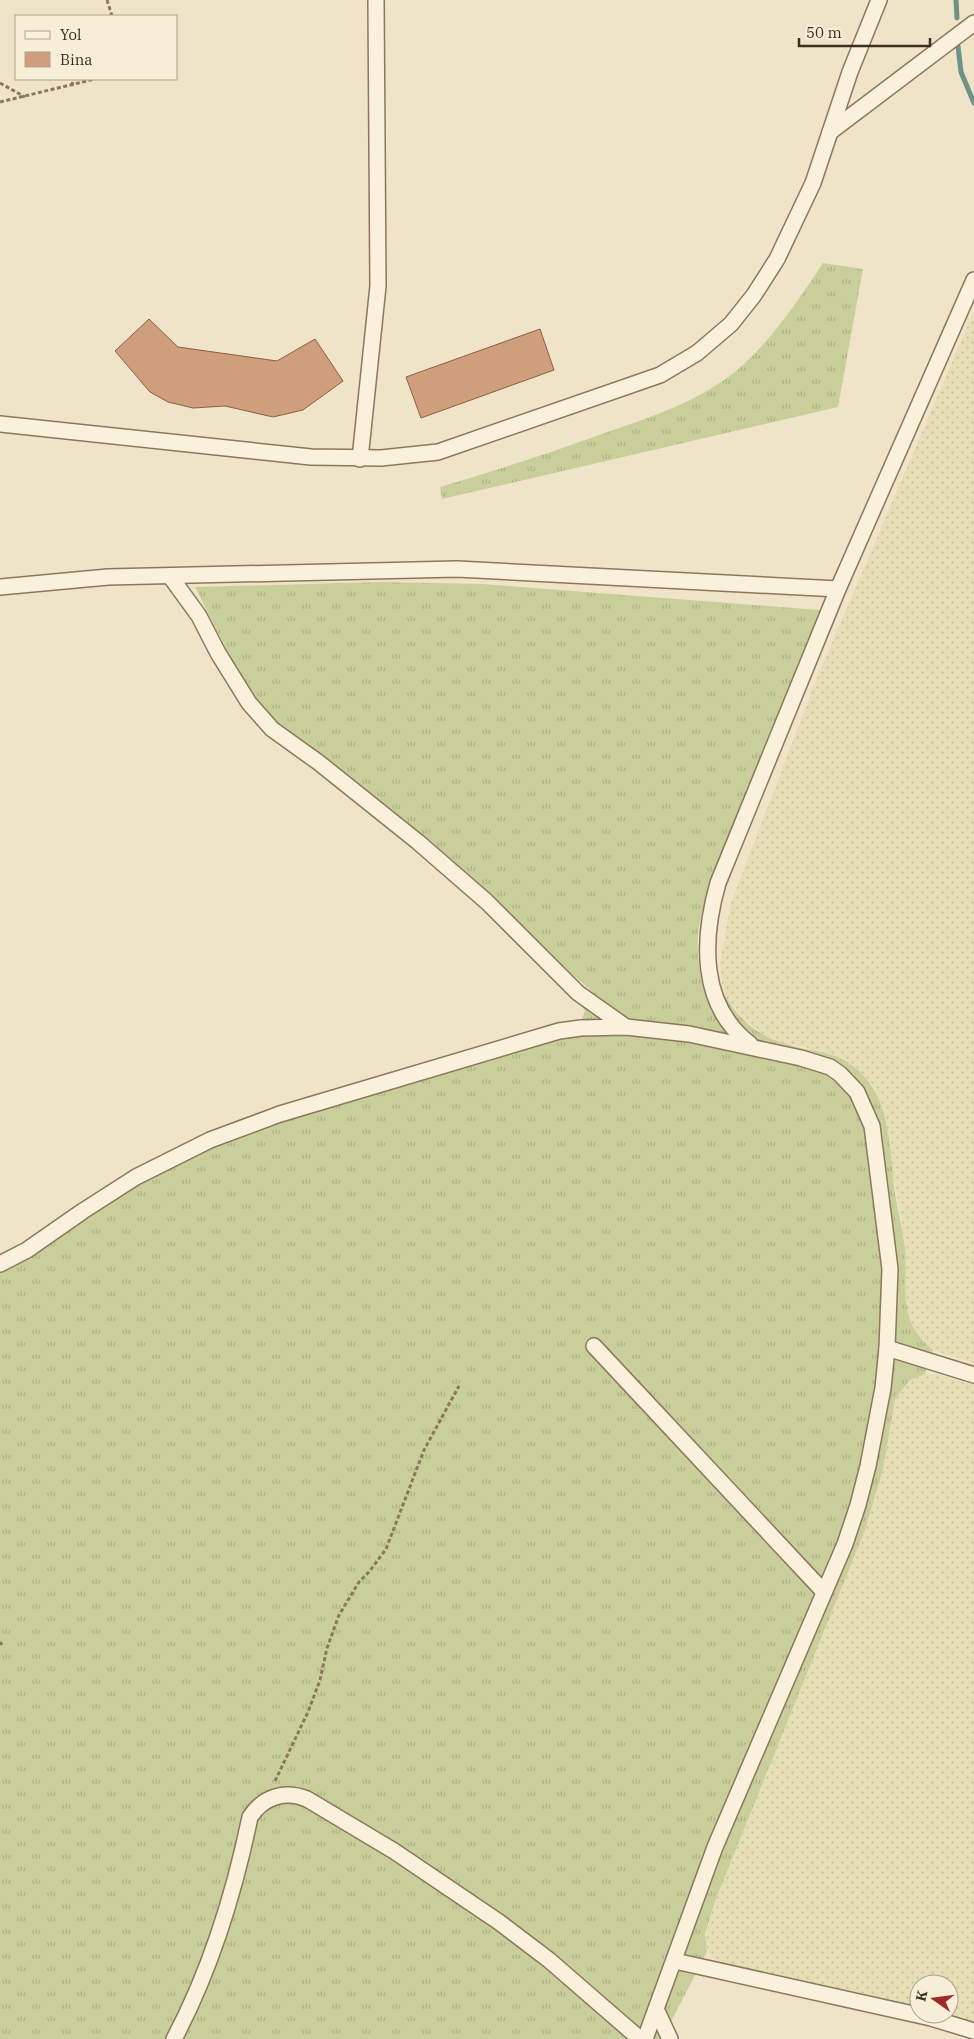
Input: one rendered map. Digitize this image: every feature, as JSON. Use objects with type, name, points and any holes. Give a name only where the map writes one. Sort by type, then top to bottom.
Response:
[{"type":"street","points":[[360,459],[378,286],[376,0]]},
{"type":"street","points":[[0,424],[311,457],[360,459],[438,452],[641,383],[679,365],[715,339],[741,312],[777,259],[806,200],[850,72],[879,0]]},
{"type":"street","points":[[830,132],[973,23]]},
{"type":"street","points":[[752,1046],[731,1026],[717,1004],[713,993],[707,945],[711,907],[726,860],[838,589],[974,280]]},
{"type":"street","points":[[0,587],[69,579],[457,568],[838,589]]},
{"type":"street","points":[[170,576],[199,616],[218,653],[249,703],[272,729],[341,780],[418,842],[487,902],[578,993],[626,1026]]},
{"type":"street","points":[[0,1264],[27,1250],[82,1211],[136,1177],[172,1157],[245,1126],[322,1101],[491,1053],[536,1037],[581,1028],[626,1026],[690,1034],[752,1046],[830,1067],[850,1082],[866,1108],[872,1126],[890,1269],[887,1348],[880,1408],[868,1466],[845,1544],[715,1847],[657,2011],[645,2039]]},
{"type":"street","points":[[594,1346],[824,1592]]},
{"type":"street","points":[[887,1348],[974,1375]]},
{"type":"street","points":[[174,2039],[215,1946],[236,1878],[250,1817],[262,1803],[279,1795],[298,1796],[394,1851],[462,1896],[542,1955],[640,2039]]},
{"type":"street","points":[[674,1961],[931,2018],[974,2031]]},
{"type":"street","points":[[657,2011],[670,2039]]},
{"type":"path","points":[[107,0],[112,15]]},
{"type":"path","points":[[72,86],[73,80]]},
{"type":"path","points":[[0,102],[92,80]]},
{"type":"path","points":[[0,83],[25,97]]},
{"type":"path","points":[[262,1803],[279,1774],[308,1712],[320,1680],[327,1648],[339,1615],[359,1582],[386,1549],[424,1450],[459,1386]]},
{"type":"shaded area","points":[[974,311],[974,1363],[933,1350],[920,1338],[909,1320],[904,1298],[905,1251],[902,1224],[880,1104],[809,1048],[778,1042],[764,1035],[742,1018],[726,997],[722,984],[720,962],[731,903],[817,678]]},
{"type":"shaded area","points":[[925,1374],[939,1375],[974,1385],[974,2022],[959,2018],[959,1974],[909,1974],[909,2006],[722,1963],[711,1957],[704,1940],[715,1901],[865,1530],[883,1469],[895,1399],[910,1380]]},
{"type":"green space","points":[[823,263],[863,269],[838,407],[442,499],[440,487],[522,462],[639,421],[677,406],[712,388],[729,377],[756,353],[796,303]]},
{"type":"green space","points":[[381,582],[483,584],[820,610],[707,895],[698,935],[699,961],[708,1002],[726,997],[736,1012],[763,1035],[780,1042],[832,1055],[843,1060],[854,1066],[874,1090],[887,1126],[895,1193],[905,1249],[906,1304],[913,1327],[921,1339],[933,1350],[925,1374],[910,1380],[895,1399],[883,1469],[865,1530],[715,1901],[705,1934],[707,1952],[662,2039],[0,2039],[0,1262],[157,1161],[581,1021],[585,1011],[581,1004],[594,993],[331,765],[281,729],[254,698],[242,680],[195,587]]},
{"type":"building","points":[[149,319],[178,347],[277,361],[315,339],[343,381],[303,410],[273,417],[225,406],[193,408],[168,402],[150,392],[115,351]]},
{"type":"building","points":[[540,329],[554,370],[421,418],[406,377]]},
{"type":"waterway","points":[[956,0],[957,18]]},
{"type":"waterway","points":[[958,46],[961,72],[974,103]]}]
